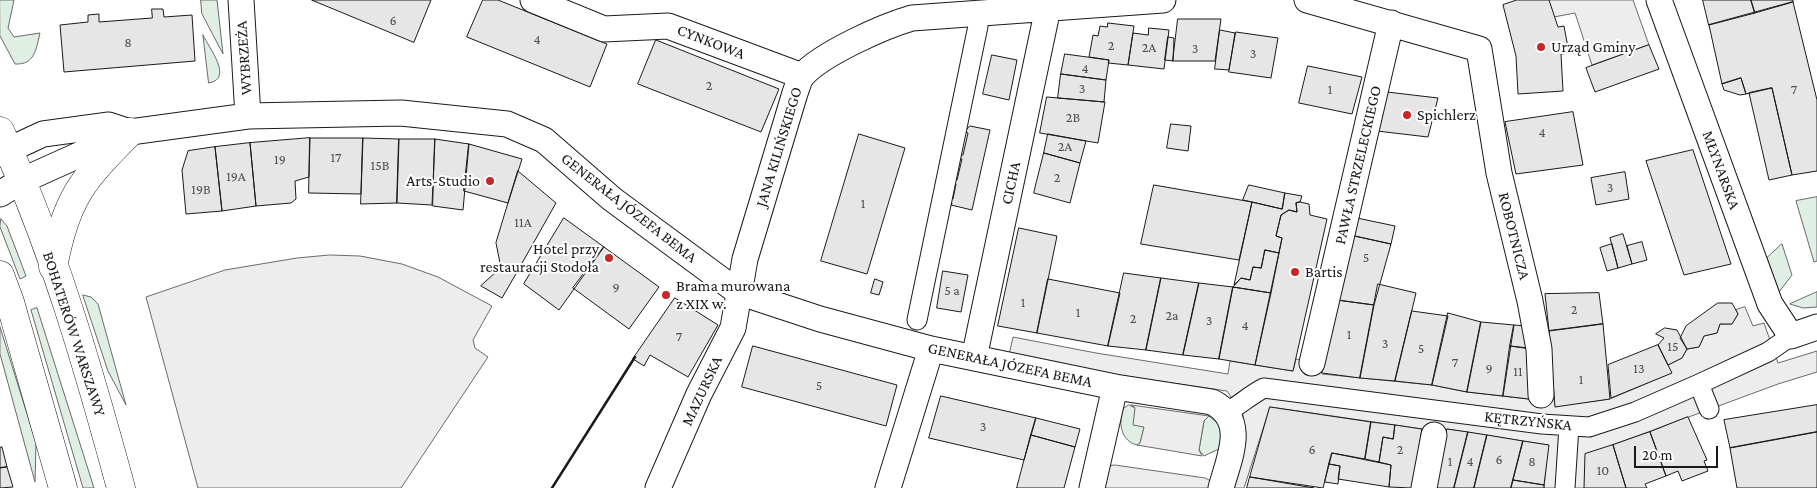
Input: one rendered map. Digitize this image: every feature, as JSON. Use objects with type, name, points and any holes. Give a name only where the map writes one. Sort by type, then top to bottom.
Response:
[{"type":"main road","points":[[54,267],[66,214],[79,188],[91,172],[130,132]]},
{"type":"main road","name":"GENERAŁA JÓZEFA BEMA","points":[[3,145],[11,188]]},
{"type":"main road","name":"BOHATERÓW WARSZAWY","points":[[11,188],[54,267],[90,376],[121,488]]},
{"type":"main road","points":[[2,284],[63,488]]},
{"type":"street","name":"WYBRZEŻA","points":[[240,0],[248,116]]},
{"type":"street","name":"CYNKOWA","points":[[533,0],[604,29],[668,26],[802,76]]},
{"type":"street","name":"JANA KILIŃSKIEGO","points":[[738,292],[745,259],[795,93],[802,76],[821,61],[893,24],[912,18],[1164,0]]},
{"type":"street","points":[[1307,0],[1391,23]]},
{"type":"street","name":"MŁYNARSKA","points":[[1659,0],[1770,304],[1791,336]]},
{"type":"street","name":"CICHA","points":[[974,358],[1048,8]]},
{"type":"street","name":"ROBOTNICZA","points":[[1391,23],[1479,49],[1499,173],[1530,300],[1539,349],[1542,424]]},
{"type":"street","name":"PAWŁA STRZELECKIEGO","points":[[1309,395],[1312,363],[1391,23]]},
{"type":"street","points":[[917,320],[978,26]]},
{"type":"street","name":"GENERAŁA JÓZEFA BEMA","points":[[11,188],[130,132],[248,116],[401,113],[507,124],[544,140],[612,199],[738,292],[820,319],[931,349],[1116,387],[1212,402],[1227,412]]},
{"type":"street","name":"GENERAŁA JÓZEFA BEMA","points":[[3,145],[43,134],[109,125],[130,132]]},
{"type":"street","name":"MAZURSKA","points":[[658,488],[699,394],[732,328],[738,292]]},
{"type":"street","name":"KĘTRZYŃSKA","points":[[1227,412],[1238,406],[1247,396],[1264,388],[1542,424],[1590,427],[1635,412],[1699,384],[1768,352],[1791,336],[1817,327]]},
{"type":"street","points":[[888,488],[931,349]]},
{"type":"street","points":[[1699,384],[1709,409]]},
{"type":"street","points":[[1092,488],[1116,387]]},
{"type":"street","points":[[1424,488],[1438,410]]},
{"type":"street","points":[[1221,488],[1235,430],[1227,412]]},
{"type":"street","points":[[1565,488],[1569,426]]},
{"type":"green space","points":[[0,0],[14,0],[8,28],[14,37],[40,33],[34,55],[22,64],[15,64],[0,36]]},
{"type":"green space","points":[[201,0],[217,0],[223,54],[202,14]]},
{"type":"green space","points":[[203,35],[220,69],[216,80],[209,83]]},
{"type":"green space","points":[[1817,197],[1817,261],[1814,262],[1796,201]]},
{"type":"green space","points":[[1,219],[7,226],[26,276],[20,279],[0,227]]},
{"type":"green space","points":[[1782,244],[1792,275],[1779,292],[1767,258]]},
{"type":"green space","points":[[1817,292],[1817,307],[1803,308],[1790,304]]},
{"type":"green space","points":[[83,295],[91,297],[98,304],[126,405],[108,371]]},
{"type":"green space","points":[[37,308],[94,488],[83,488],[31,310]]},
{"type":"green space","points":[[0,327],[36,443],[35,482],[0,354]]},
{"type":"green space","points":[[1129,405],[1135,408],[1144,427],[1140,444],[1137,445],[1127,440],[1122,431],[1123,409]]},
{"type":"green space","points":[[1209,416],[1222,427],[1221,448],[1204,456],[1199,450],[1204,421]]},
{"type":"shaded area","points":[[1549,0],[1633,0],[1649,45],[1592,65],[1575,13],[1554,17]]},
{"type":"shaded area","points":[[330,255],[360,256],[402,264],[438,277],[492,306],[473,340],[475,348],[488,357],[401,488],[198,488],[146,297],[225,270],[297,258]]},
{"type":"shaded area","points":[[1745,307],[1753,326],[1764,323],[1778,363],[1817,351],[1817,372],[1778,384],[1613,445],[1584,488],[1544,488],[1548,445],[1447,429],[1446,436],[1422,434],[1422,429],[1270,407],[1244,488],[1230,488],[1245,427],[1243,415],[1227,391],[1117,375],[1009,355],[1013,337],[1096,353],[1228,374],[1230,361],[1293,371],[1296,359],[1323,365],[1322,374],[1432,385],[1467,392],[1528,399],[1529,396],[1554,395],[1555,406],[1610,399],[1671,373],[1668,365],[1682,358],[1687,349],[1699,347],[1704,336],[1717,333],[1720,324],[1732,324],[1738,314],[1736,310]]},
{"type":"shaded area","points":[[1131,405],[1209,416],[1204,421],[1199,450],[1202,456],[1137,445],[1140,443],[1144,427],[1133,425],[1135,408]]},
{"type":"shaded area","points":[[1115,465],[1205,478],[1211,481],[1212,488],[1102,488],[1110,466]]},
{"type":"building","points":[[312,0],[431,0],[414,42]]},
{"type":"building","points":[[483,0],[498,0],[607,44],[590,87],[467,37]]},
{"type":"building","name":"Urząd Gminy","points":[[1517,0],[1549,0],[1558,27],[1564,26],[1569,53],[1561,54],[1563,91],[1518,94],[1516,56],[1503,5]]},
{"type":"building","points":[[1703,0],[1751,0],[1755,13],[1709,25]]},
{"type":"building","points":[[1751,0],[1793,0],[1793,2],[1755,13]]},
{"type":"building","points":[[1793,2],[1817,100],[1817,171],[1792,175],[1772,88],[1746,94],[1741,78],[1722,84],[1709,25]]},
{"type":"building","points":[[152,9],[163,9],[164,17],[192,15],[195,61],[64,72],[60,25],[88,22],[88,15],[99,14],[99,22],[152,18]]},
{"type":"building","points":[[1178,19],[1221,19],[1215,61],[1173,61]]},
{"type":"building","points":[[1108,23],[1134,26],[1128,65],[1108,63],[1109,60],[1089,57],[1093,35],[1098,36],[1100,26],[1107,27]]},
{"type":"building","points":[[1149,28],[1169,30],[1164,69],[1128,65],[1133,33],[1148,35]]},
{"type":"building","points":[[1220,30],[1235,33],[1229,70],[1215,69]]},
{"type":"building","points":[[1236,32],[1278,38],[1271,78],[1229,72]]},
{"type":"building","points":[[1168,37],[1174,38],[1173,61],[1165,60]]},
{"type":"building","points":[[656,40],[779,89],[761,132],[638,84]]},
{"type":"building","points":[[1649,45],[1659,69],[1595,92],[1586,68]]},
{"type":"building","points":[[1065,54],[1109,60],[1106,80],[1061,74]]},
{"type":"building","points":[[992,55],[1017,60],[1009,100],[983,94]]},
{"type":"building","points":[[1308,66],[1362,77],[1352,114],[1299,103]]},
{"type":"building","points":[[1061,74],[1106,80],[1104,102],[1058,98]]},
{"type":"building","points":[[1741,78],[1746,94],[1740,95],[1724,90],[1722,84]]},
{"type":"building","points":[[1772,88],[1792,175],[1769,180],[1749,93]]},
{"type":"building","name":"Spichlerz","points":[[1387,92],[1438,98],[1428,137],[1377,131]]},
{"type":"building","points":[[1047,97],[1105,102],[1098,143],[1040,133]]},
{"type":"building","points":[[1573,112],[1583,165],[1516,174],[1505,122]]},
{"type":"building","points":[[1171,124],[1191,126],[1188,151],[1167,148]]},
{"type":"building","points":[[970,126],[990,130],[972,210],[951,205],[952,203],[949,202],[950,198],[953,199],[956,184],[954,179],[957,180],[962,159],[959,159],[960,155],[963,155],[968,133],[965,132]]},
{"type":"building","points":[[859,134],[905,148],[867,274],[821,261]]},
{"type":"building","points":[[1048,134],[1086,141],[1080,163],[1044,153]]},
{"type":"building","points":[[310,138],[309,177],[295,181],[296,199],[291,203],[256,206],[250,143]]},
{"type":"building","points":[[310,138],[363,138],[361,194],[309,193]]},
{"type":"building","points":[[363,138],[399,139],[397,203],[361,204]]},
{"type":"building","points":[[399,139],[435,139],[432,205],[397,203]]},
{"type":"building","points":[[435,139],[469,144],[463,210],[433,206]]},
{"type":"building","points":[[250,143],[256,206],[222,211],[215,147]]},
{"type":"building","name":"Arts-Studio","points":[[469,144],[522,159],[508,203],[464,191]]},
{"type":"building","points":[[215,147],[222,211],[186,214],[182,170],[188,151]]},
{"type":"building","points":[[1693,150],[1731,264],[1684,275],[1646,161]]},
{"type":"building","points":[[1044,153],[1080,163],[1070,203],[1034,193]]},
{"type":"building","points":[[518,171],[556,203],[517,272],[501,268],[496,243]]},
{"type":"building","points":[[1625,172],[1629,199],[1596,205],[1591,178]]},
{"type":"building","points":[[1154,185],[1252,202],[1239,260],[1141,244]]},
{"type":"building","points":[[1249,185],[1285,193],[1282,209],[1243,200]]},
{"type":"building","points":[[1285,193],[1302,196],[1300,202],[1296,203],[1297,212],[1289,210],[1281,215],[1276,236],[1282,238],[1279,253],[1265,250],[1261,268],[1253,267],[1250,280],[1241,278],[1234,285],[1252,202],[1282,209]]},
{"type":"building","name":"Bartis","points":[[1296,203],[1309,204],[1310,215],[1327,219],[1293,371],[1255,365],[1282,238],[1276,236],[1281,215],[1289,210],[1297,212]]},
{"type":"building","points":[[564,218],[604,247],[559,310],[524,284]]},
{"type":"building","points":[[1357,218],[1395,226],[1391,244],[1350,235]]},
{"type":"building","points":[[1019,228],[1057,236],[1037,333],[998,326]]},
{"type":"building","points":[[1623,234],[1632,264],[1618,268],[1610,238]]},
{"type":"building","points":[[1350,235],[1391,244],[1374,305],[1337,300]]},
{"type":"building","points":[[1642,242],[1647,260],[1632,264],[1627,246]]},
{"type":"building","points":[[1612,244],[1618,268],[1607,271],[1600,248]]},
{"type":"building","points":[[604,247],[659,287],[629,329],[573,288]]},
{"type":"building","points":[[1265,250],[1279,253],[1271,293],[1233,287],[1241,278],[1250,280],[1253,267],[1261,268]]},
{"type":"building","points":[[501,268],[517,272],[502,298],[481,286]]},
{"type":"building","points":[[943,271],[968,275],[961,312],[937,308]]},
{"type":"building","points":[[1124,273],[1161,278],[1146,350],[1108,346]]},
{"type":"building","points":[[1161,278],[1199,283],[1183,355],[1146,350]]},
{"type":"building","points":[[875,279],[883,282],[879,295],[871,293]]},
{"type":"building","points":[[1048,279],[1120,293],[1108,346],[1037,333]]},
{"type":"building","points":[[1199,283],[1233,287],[1219,359],[1183,355]]},
{"type":"building","points":[[1378,284],[1416,293],[1395,381],[1360,378]]},
{"type":"building","points":[[1233,287],[1271,293],[1255,365],[1219,359]]},
{"type":"building","points":[[1599,293],[1603,324],[1549,331],[1545,294]]},
{"type":"building","points":[[675,298],[718,325],[688,377],[650,355],[644,366],[633,359]]},
{"type":"building","points":[[1337,300],[1374,305],[1360,378],[1322,373]]},
{"type":"building","points":[[1718,303],[1732,303],[1738,314],[1732,324],[1720,324],[1717,333],[1704,336],[1699,347],[1687,349],[1680,338],[1686,326]]},
{"type":"building","points":[[1412,311],[1448,316],[1432,385],[1395,381]]},
{"type":"building","points":[[1448,313],[1481,322],[1467,392],[1432,385]]},
{"type":"building","points":[[1481,322],[1514,325],[1503,396],[1467,392]]},
{"type":"building","points":[[1603,324],[1610,399],[1555,407],[1549,331]]},
{"type":"building","points":[[1514,325],[1527,326],[1529,348],[1510,346]]},
{"type":"building","points":[[1665,328],[1677,330],[1687,349],[1682,358],[1668,365],[1658,345],[1664,338],[1656,334]]},
{"type":"building","points":[[1658,345],[1672,373],[1611,398],[1608,365]]},
{"type":"building","points":[[753,346],[897,385],[886,426],[742,387]]},
{"type":"building","points":[[1510,346],[1531,349],[1529,399],[1503,396]]},
{"type":"building","points":[[941,396],[1036,418],[1024,460],[929,438]]},
{"type":"building","points":[[1817,405],[1817,432],[1730,448],[1724,420]]},
{"type":"building","points":[[1270,407],[1371,422],[1365,459],[1332,453],[1323,488],[1250,477]]},
{"type":"building","points":[[1688,417],[1707,460],[1704,461],[1708,471],[1682,481],[1678,471],[1666,476],[1650,432]]},
{"type":"building","points":[[1036,418],[1080,429],[1075,447],[1031,435]]},
{"type":"building","points":[[1371,422],[1395,425],[1393,439],[1383,437],[1379,462],[1365,459]]},
{"type":"building","points":[[1395,425],[1422,429],[1412,488],[1389,487],[1391,465],[1379,462],[1383,437],[1393,439]]},
{"type":"building","points":[[1447,429],[1468,432],[1454,488],[1434,488]]},
{"type":"building","points":[[1468,432],[1487,435],[1474,488],[1454,488]]},
{"type":"building","points":[[1650,432],[1666,476],[1645,484],[1647,488],[1626,488],[1613,445]]},
{"type":"building","points":[[1817,432],[1817,488],[1737,488],[1730,448]]},
{"type":"building","points":[[1031,435],[1075,447],[1064,488],[1017,488]]},
{"type":"building","points":[[1487,435],[1523,441],[1511,488],[1474,488]]},
{"type":"building","points":[[1523,441],[1549,445],[1544,485],[1513,480]]},
{"type":"building","points":[[1613,445],[1626,488],[1584,488],[1585,454]]},
{"type":"building","points":[[2,447],[7,467],[0,468],[0,448]]},
{"type":"building","points":[[1332,453],[1391,465],[1389,487],[1338,479],[1340,466],[1329,464]]},
{"type":"building","points":[[1329,464],[1340,466],[1338,484],[1325,482]]},
{"type":"building","points":[[7,467],[13,487],[0,488],[0,468]]},
{"type":"building","points":[[1250,477],[1314,488],[1247,488]]},
{"type":"building","points":[[1513,480],[1544,485],[1544,488],[1511,488]]},
{"type":"wall","points":[[552,488],[635,357]]},
{"type":"place","name":"Urząd Gminy","points":[[1541,47]]},
{"type":"place","name":"Spichlerz","points":[[1407,115]]},
{"type":"place","name":"Arts-Studio","points":[[490,181]]},
{"type":"place","name":"Hotel przy restauracji Stodoła","points":[[609,258]]},
{"type":"place","name":"Bartis","points":[[1295,272]]},
{"type":"place","name":"Brama murowana z XIX w.","points":[[666,295]]}]
